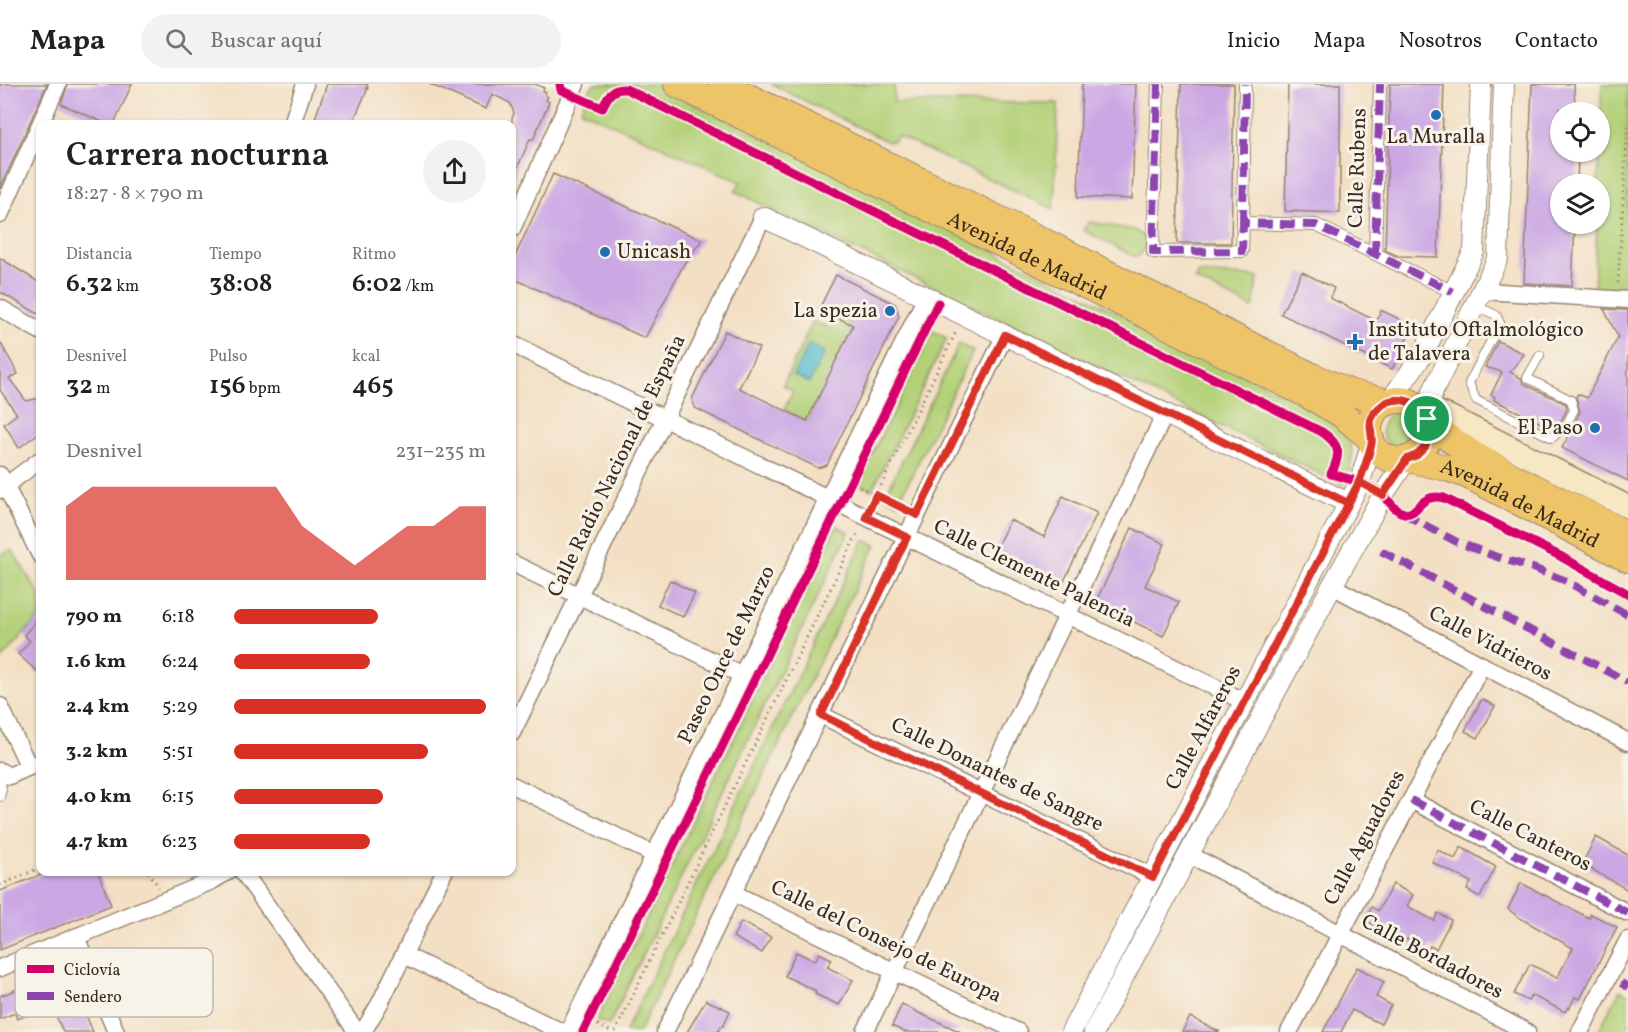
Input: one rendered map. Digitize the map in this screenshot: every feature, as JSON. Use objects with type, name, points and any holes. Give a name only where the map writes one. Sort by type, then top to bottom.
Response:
[{"type":"main road","name":"Avenida de Madrid","points":[[677,84],[1306,393],[1341,414],[1386,456],[1398,460],[1408,459],[1417,455],[1425,447],[1429,436],[1413,409]]},
{"type":"main road","name":"Avenida de Madrid","points":[[722,84],[1312,376],[1351,393],[1450,417],[1628,507]]},
{"type":"main road","points":[[1372,441],[1370,428],[1372,417],[1379,408],[1413,409]]},
{"type":"main road","name":"Avenida de Madrid","points":[[1413,409],[1444,436],[1478,457],[1628,535]]},
{"type":"main road","name":"Avenida de Madrid","points":[[1408,459],[1467,475],[1628,559]]},
{"type":"street","points":[[42,120],[58,84]]},
{"type":"street","points":[[293,120],[305,84]]},
{"type":"street","points":[[516,220],[576,84]]},
{"type":"street","points":[[1158,84],[1153,252],[1242,251],[1245,84]]},
{"type":"street","name":"Calle Rubens","points":[[1375,254],[1380,84]]},
{"type":"street","points":[[1413,409],[1423,354],[1474,251],[1481,84]]},
{"type":"street","points":[[1413,409],[1436,385],[1498,258],[1504,84]]},
{"type":"street","points":[[0,215],[36,134]]},
{"type":"street","points":[[763,217],[926,297],[956,324],[1005,335],[1348,503]]},
{"type":"street","name":"Calle Radio Nacional de España","points":[[516,725],[763,217]]},
{"type":"street","points":[[1243,223],[1316,225],[1453,292]]},
{"type":"street","name":"Paseo Once de Marzo","points":[[568,1032],[742,675],[834,501],[926,297]]},
{"type":"street","points":[[1480,298],[1623,300]]},
{"type":"street","points":[[0,308],[36,329]]},
{"type":"street","points":[[665,1032],[1005,335]]},
{"type":"street","name":"Calle Clemente Palencia","points":[[516,346],[1245,702]]},
{"type":"street","points":[[865,1032],[1165,414]]},
{"type":"street","name":"Calle Alfareros","points":[[1071,1032],[1359,482],[1372,441]]},
{"type":"street","points":[[1094,1032],[1332,586],[1383,495],[1408,459]]},
{"type":"street","points":[[36,463],[2,484],[36,548]]},
{"type":"street","points":[[516,565],[742,675]]},
{"type":"street","name":"Calle Vidrieros","points":[[1332,586],[1628,742]]},
{"type":"street","name":"Calle Aguadores","points":[[1289,1032],[1482,665]]},
{"type":"street","points":[[0,706],[35,765],[9,776],[0,771]]},
{"type":"street","name":"Calle Donantes de Sangre","points":[[821,715],[1153,877]]},
{"type":"street","points":[[516,787],[655,855]]},
{"type":"street","name":"Calle Canteros","points":[[1411,800],[1628,913]]},
{"type":"street","name":"Calle Bordadores","points":[[1190,855],[1527,1032]]},
{"type":"street","points":[[49,948],[220,876]]},
{"type":"street","points":[[246,876],[357,1032]]},
{"type":"street","points":[[363,1032],[377,1009],[442,876]]},
{"type":"street","name":"Calle del Consejo de Europa","points":[[733,893],[1018,1032]]},
{"type":"street","points":[[76,937],[81,948]]},
{"type":"street","points":[[1581,1032],[1628,940]]},
{"type":"street","points":[[404,955],[562,1032]]},
{"type":"street","points":[[0,968],[15,962]]},
{"type":"street","points":[[110,1017],[116,1032]]},
{"type":"lane","points":[[1480,298],[1496,315],[1500,323],[1469,383],[1476,400],[1552,438],[1565,427],[1574,410],[1571,400],[1527,378],[1540,355]]},
{"type":"lane","points":[[0,771],[2,789],[0,797]]},
{"type":"path","points":[[1623,300],[1628,123]]},
{"type":"path","points":[[866,517],[956,324],[965,335]]},
{"type":"path","points":[[834,501],[851,483],[856,472]]},
{"type":"path","points":[[851,483],[917,515]]},
{"type":"path","points":[[594,1010],[587,1023],[614,1032],[860,530],[851,525]]},
{"type":"path","points":[[0,885],[36,870]]},
{"type":"green space","points":[[594,84],[654,84],[1326,415],[1342,432],[1351,447],[1351,463],[1343,485],[735,191],[741,182],[581,110]]},
{"type":"green space","points":[[771,84],[894,84],[894,102],[1058,103],[1054,209],[897,136],[895,140],[888,142]]},
{"type":"green space","points":[[1602,84],[1628,84],[1628,290],[1594,288],[1597,234],[1610,234],[1610,174],[1598,174],[1599,162],[1610,162],[1610,102],[1601,102]]},
{"type":"green space","points":[[1089,222],[1134,230],[1149,239],[1141,254],[1135,257],[1083,230]]},
{"type":"green space","points":[[1199,273],[1258,277],[1253,308],[1195,280]]},
{"type":"green space","points":[[831,314],[853,325],[857,378],[867,383],[861,396],[827,380],[807,421],[784,410],[793,391],[783,385],[813,321],[825,327]]},
{"type":"green space","points":[[933,331],[947,338],[872,490],[858,483]]},
{"type":"green space","points":[[959,344],[973,351],[898,503],[885,496]]},
{"type":"green space","points":[[1400,412],[1413,417],[1418,430],[1413,443],[1400,448],[1387,443],[1382,430],[1387,417]]},
{"type":"green space","points":[[837,526],[849,532],[609,1025],[597,1020]]},
{"type":"green space","points":[[864,540],[876,545],[639,1032],[625,1032]]},
{"type":"green space","points":[[12,550],[36,589],[36,620],[0,661],[0,555]]},
{"type":"green space","points":[[1620,990],[1628,994],[1628,1032],[1598,1032]]},
{"type":"water","points":[[809,344],[825,352],[809,383],[793,375]]},
{"type":"building","points":[[0,84],[47,84],[0,189]]},
{"type":"building","points":[[68,84],[132,84],[116,120],[98,120],[61,104]]},
{"type":"building","points":[[327,84],[368,84],[354,120],[314,120]]},
{"type":"building","points":[[429,84],[535,84],[544,88],[543,91],[548,97],[546,100],[549,102],[533,140],[530,139],[516,171],[516,120],[512,120],[514,113],[510,103],[492,94],[486,109]]},
{"type":"building","points":[[1082,84],[1136,84],[1132,199],[1078,197]]},
{"type":"building","points":[[1181,84],[1234,84],[1231,243],[1177,243]]},
{"type":"building","points":[[1288,84],[1340,84],[1340,213],[1285,211]]},
{"type":"building","points":[[1390,84],[1444,84],[1438,257],[1398,256],[1385,250]]},
{"type":"building","points":[[1532,84],[1574,84],[1575,102],[1550,102],[1550,162],[1578,162],[1577,174],[1550,174],[1550,234],[1575,234],[1572,286],[1524,283]]},
{"type":"building","name":"Unicash","points":[[553,174],[702,240],[684,264],[645,338],[516,280],[516,254]]},
{"type":"building","points":[[0,258],[36,280],[36,313],[0,292]]},
{"type":"building","points":[[1302,272],[1334,288],[1330,298],[1376,321],[1381,310],[1413,326],[1392,369],[1281,314]]},
{"type":"building","points":[[836,275],[895,304],[899,316],[827,465],[818,468],[695,408],[692,399],[725,331],[759,348],[739,388],[807,421],[853,325],[819,309]]},
{"type":"building","points":[[1604,309],[1628,310],[1628,481],[1562,448],[1568,437],[1565,435],[1571,430],[1580,412],[1576,397],[1578,394],[1587,398],[1618,337]]},
{"type":"building","points":[[1498,341],[1524,354],[1510,372],[1521,378],[1524,384],[1566,404],[1567,409],[1560,423],[1553,429],[1494,400],[1495,397],[1491,395],[1502,372],[1485,367]]},
{"type":"building","points":[[0,342],[18,374],[9,378],[26,401],[36,399],[36,435],[19,448],[4,424],[17,414],[0,390]]},
{"type":"building","points":[[1063,496],[1097,513],[1064,581],[1055,584],[993,554],[1010,520],[1044,537]]},
{"type":"building","points":[[1132,528],[1165,544],[1145,586],[1179,602],[1163,636],[1101,606],[1098,597]]},
{"type":"building","points":[[670,580],[695,593],[683,617],[658,605]]},
{"type":"building","points":[[36,621],[36,670],[18,654],[30,641],[24,635]]},
{"type":"building","points":[[1482,699],[1495,706],[1478,738],[1465,731]]},
{"type":"building","points":[[1596,837],[1628,855],[1628,890],[1582,864]]},
{"type":"building","points":[[1461,847],[1496,867],[1480,897],[1467,890],[1471,882],[1432,862],[1438,850],[1455,859]]},
{"type":"building","points":[[37,876],[100,876],[111,905],[0,950],[0,891]]},
{"type":"building","points":[[1521,883],[1589,918],[1591,914],[1617,927],[1580,999],[1575,997],[1565,1012],[1531,995],[1528,1001],[1514,994],[1530,964],[1557,978],[1573,948],[1508,909]]},
{"type":"building","points":[[1393,884],[1413,895],[1407,906],[1434,921],[1438,913],[1451,920],[1436,949],[1430,946],[1428,950],[1407,939],[1405,942],[1365,920],[1372,907],[1378,911]]},
{"type":"building","points":[[741,922],[771,937],[762,953],[733,937]]},
{"type":"building","points":[[796,952],[815,961],[819,953],[832,959],[827,967],[853,980],[839,1005],[785,976]]},
{"type":"building","points":[[1357,967],[1384,982],[1376,997],[1391,1005],[1381,1024],[1352,1010],[1341,1032],[1323,1032]]},
{"type":"building","points":[[15,990],[15,1013],[0,1019],[0,996]]},
{"type":"building","points":[[706,1000],[730,1011],[723,1026],[718,1032],[687,1032]]},
{"type":"building","points":[[902,1004],[961,1032],[904,1032],[892,1026]]},
{"type":"building","points":[[57,1017],[87,1017],[93,1032],[63,1032]]},
{"type":"building","points":[[1190,1017],[1220,1032],[1182,1032]]},
{"type":"marked path","points":[[1158,84],[1153,252],[1242,251],[1243,223],[1316,225],[1453,292]]},
{"type":"marked path","points":[[1243,223],[1245,84]]},
{"type":"marked path","points":[[1375,254],[1380,84]]},
{"type":"marked path","points":[[1404,514],[1457,542],[1564,580],[1628,615]]},
{"type":"marked path","points":[[1381,551],[1628,682]]},
{"type":"marked path","points":[[1411,800],[1628,913]]},
{"type":"marked path","points":[[1621,983],[1628,987]]},
{"type":"cycle path","points":[[560,84],[561,90],[602,108],[613,91],[626,89],[1322,432],[1333,441],[1337,450],[1338,455],[1331,474],[1372,487],[1401,512],[1413,512],[1429,498],[1444,498],[1560,556],[1628,594]]},
{"type":"cycle path","points":[[583,1032],[938,303]]},
{"type":"place","name":"La Muralla","points":[[1436,115]]},
{"type":"place","name":"Unicash","points":[[605,252]]},
{"type":"place","name":"La spezia","points":[[890,311]]},
{"type":"place","name":"Instituto Oftalmológico de Talavera","points":[[1355,342]]},
{"type":"place","name":"El Paso","points":[[1595,428]]},
{"type":"route","points":[[1427,419],[1416,405],[1402,400],[1384,404],[1373,415],[1370,428],[1372,442],[1359,482],[1153,877],[821,715],[907,537],[866,517],[876,495],[917,515],[1005,335],[1348,503],[1359,482],[1383,495],[1407,459],[1417,455],[1425,447],[1430,427],[1427,419]]}]
